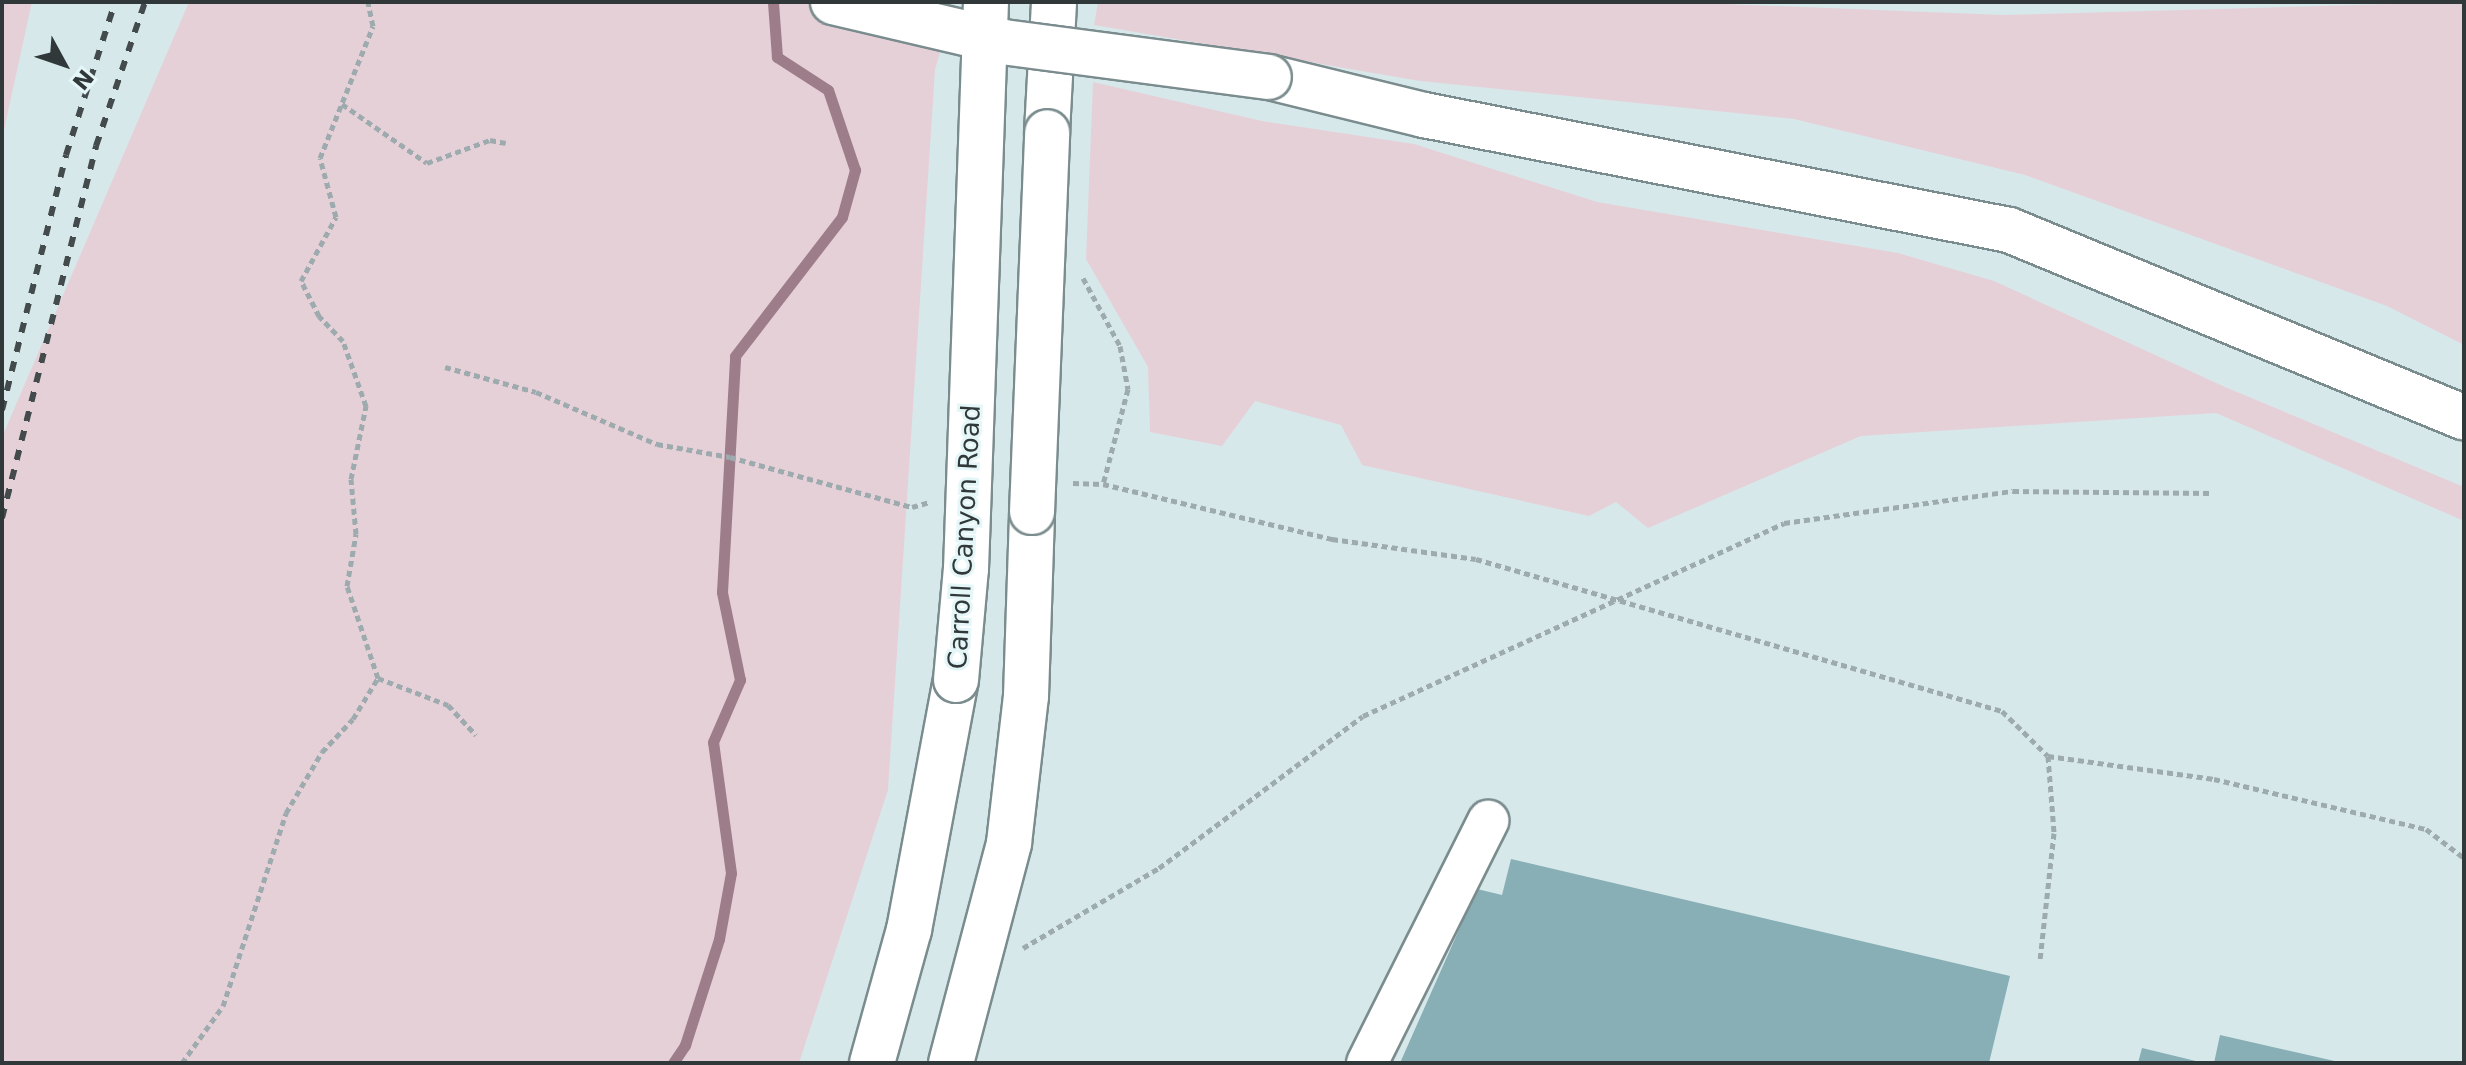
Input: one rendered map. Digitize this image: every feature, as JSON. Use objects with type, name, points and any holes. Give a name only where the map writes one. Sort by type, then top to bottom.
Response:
[{"type":"main road","points":[[833,2],[1003,42],[1269,77],[1438,118],[2009,230],[2464,418]]},
{"type":"main road","name":"Carroll Canyon Road","points":[[872,1063],[909,930],[956,680],[966,569],[986,2]]},
{"type":"main road","points":[[951,1063],[977,975],[1009,843],[1026,696],[1054,2]]},
{"type":"lane","points":[[1367,1063],[1488,821]]},
{"type":"path","points":[[182,1063],[223,1006],[286,813],[322,752],[353,719],[378,678],[347,586],[356,534],[351,479],[366,406],[343,341],[319,316],[301,281],[336,217],[320,158],[373,26],[368,2]]},
{"type":"path","points":[[342,104],[427,163],[490,140],[506,143]]},
{"type":"path","points":[[445,367],[536,392],[657,444],[730,457],[912,507],[942,499]]},
{"type":"path","points":[[1060,483],[1103,484],[1332,539],[1476,559],[2002,711],[2048,756],[2214,779],[2426,829],[2464,858]]},
{"type":"path","points":[[977,975],[1159,868],[1363,716],[1784,523],[2013,491],[2212,493]]},
{"type":"path","points":[[378,678],[448,705],[476,735]]},
{"type":"path","points":[[2040,959],[2054,833],[2048,756]]},
{"type":"shaded area","points":[[2,2],[32,2],[2,139]]},
{"type":"shaded area","points":[[189,2],[954,2],[935,70],[888,790],[799,1063],[2,1063],[2,437]]},
{"type":"shaded area","points":[[1098,2],[1674,2],[2003,15],[2464,2],[2464,345],[2387,306],[2025,175],[1794,119],[1420,81],[1094,25]]},
{"type":"shaded area","points":[[1093,82],[1262,121],[1414,144],[1597,202],[1898,253],[1994,281],[2225,387],[2464,487],[2464,521],[2216,413],[1861,436],[1648,528],[1616,502],[1589,516],[1362,465],[1341,425],[1255,401],[1222,446],[1150,432],[1148,367],[1086,259]]},
{"type":"building","points":[[1511,859],[2010,976],[1989,1063],[1400,1063],[1477,889],[1502,895]]},
{"type":"building","points":[[2220,1035],[2339,1062],[2339,1063],[2214,1063]]},
{"type":"building","points":[[2142,1048],[2200,1062],[2200,1063],[2138,1063]]},
{"type":"waterway","points":[[673,1063],[685,1045],[719,939],[731,873],[713,742],[740,680],[722,592],[735,356],[842,217],[855,170],[828,90],[777,57],[773,2]]},
{"type":"railway","points":[[2,410],[66,155],[115,2]]},
{"type":"railway","points":[[2,518],[96,146],[145,2]]}]
